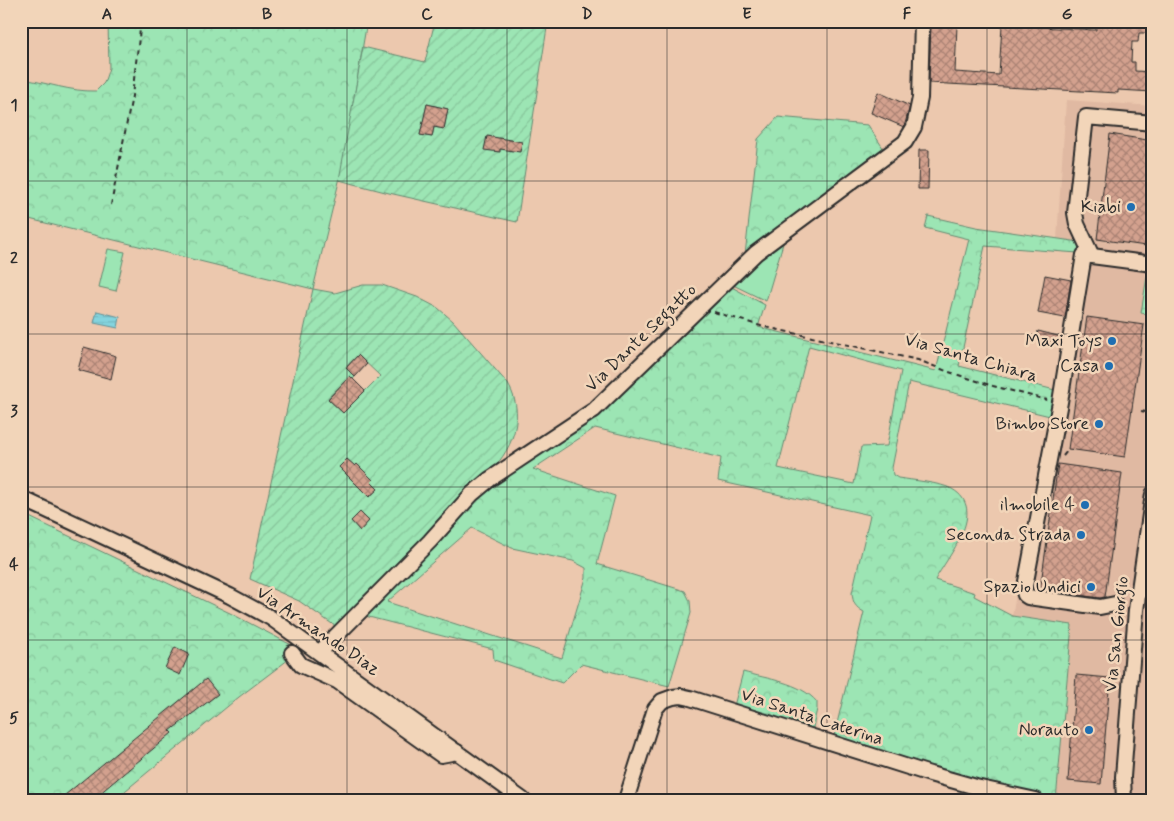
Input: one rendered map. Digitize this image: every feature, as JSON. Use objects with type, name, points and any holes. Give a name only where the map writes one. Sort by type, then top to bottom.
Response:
[{"type":"street","name":"Via Dante Segatto","points":[[320,652],[430,541],[472,494],[490,479],[594,410],[756,253],[905,142],[914,127],[920,98],[922,21]]},
{"type":"street","points":[[1092,256],[1074,213],[1086,117],[1153,123]]},
{"type":"street","points":[[1115,604],[1100,607],[1028,597],[1024,594],[1060,402],[1084,255],[1153,264]]},
{"type":"street","name":"Via San Giorgio","points":[[1124,800],[1123,777],[1133,636],[1147,579],[1153,494]]},
{"type":"street","name":"Via Armando Diaz","points":[[21,498],[254,608],[320,652],[523,800]]},
{"type":"street","points":[[292,653],[301,665],[337,681],[441,755],[457,752]]},
{"type":"street","name":"Via Santa Caterina","points":[[626,800],[633,783],[653,712],[665,700],[681,696],[930,774],[976,787],[1036,800]]},
{"type":"street","name":"Via San Giorgio","points":[[1115,800],[1123,777]]},
{"type":"street","name":"Via Santa Caterina","points":[[633,783],[633,800]]},
{"type":"path","points":[[111,205],[132,96],[141,21]]},
{"type":"path","name":"Via Santa Chiara","points":[[718,313],[761,326],[918,360],[993,386],[1060,402]]},
{"type":"path","points":[[1141,411],[1152,413]]},
{"type":"shaded area","points":[[1066,100],[1153,106],[1153,800],[1056,800],[1072,625],[1012,616],[1053,401],[1059,402],[1084,255],[1080,242],[1057,239]]},
{"type":"green space","points":[[108,21],[367,21],[342,169],[313,289],[21,217],[21,79],[77,90],[96,91],[104,83],[109,68]]},
{"type":"green space","points":[[435,21],[548,21],[517,222],[339,180],[363,47],[425,62]],"holes":[[[427,104],[448,109],[444,129],[434,127],[432,137],[420,135]]]},
{"type":"green space","points":[[778,117],[868,125],[887,154],[745,255],[758,139]]},
{"type":"green space","points":[[928,216],[976,227],[1080,242],[1078,253],[985,246],[959,366],[1055,390],[1050,416],[909,382],[892,468],[893,475],[898,478],[934,483],[952,489],[962,498],[967,509],[962,534],[935,580],[975,593],[974,596],[1012,616],[1072,625],[1056,800],[1031,797],[833,740],[864,612],[855,604],[852,593],[870,515],[718,481],[721,458],[595,428],[533,469],[615,496],[597,564],[685,591],[690,601],[691,613],[669,686],[581,664],[562,683],[494,660],[493,649],[365,616],[475,496],[598,411],[726,284],[765,305],[758,327],[936,371],[969,239],[925,228]],"holes":[[[809,346],[901,371],[887,446],[861,447],[854,484],[778,468]],[[472,528],[512,548],[573,561],[586,568],[586,578],[562,658],[387,602]]]},
{"type":"green space","points":[[787,230],[766,301],[727,282]]},
{"type":"green space","points":[[108,249],[125,252],[116,291],[99,287]]},
{"type":"green space","points":[[1147,276],[1153,277],[1153,315],[1141,313]]},
{"type":"green space","points":[[363,285],[382,285],[417,297],[438,308],[453,321],[508,384],[514,398],[516,411],[516,425],[512,438],[506,451],[489,473],[478,482],[338,628],[299,601],[250,579],[313,289],[335,293]],"holes":[[[358,355],[380,376],[343,413],[328,398],[349,377],[353,379],[355,377],[346,367]],[[347,459],[355,466],[357,464],[373,480],[371,482],[378,489],[370,497],[339,467]]]},
{"type":"green space","points":[[21,513],[232,614],[301,650],[239,697],[114,800],[21,800]]},
{"type":"green space","points":[[743,672],[783,682],[810,695],[817,702],[812,732],[734,706]]},
{"type":"water","points":[[97,311],[120,317],[118,328],[94,323]]},
{"type":"building","points":[[1096,21],[1153,21],[1153,33],[1139,33],[1138,42],[1132,42],[1131,62],[1135,62],[1135,71],[1153,72],[1153,92],[1118,90],[1118,93],[929,83],[931,23],[957,25],[955,72],[999,75],[1002,25],[1096,30]]},
{"type":"building","points":[[878,92],[910,106],[904,127],[871,113]]},
{"type":"building","points":[[427,104],[448,109],[444,129],[434,127],[432,137],[420,135]]},
{"type":"building","points":[[1110,134],[1153,141],[1153,247],[1097,239]]},
{"type":"building","points":[[487,136],[522,142],[520,152],[500,149],[500,152],[484,150]]},
{"type":"building","points":[[919,150],[929,150],[928,189],[918,189]]},
{"type":"building","points":[[1045,275],[1071,280],[1065,318],[1038,313]]},
{"type":"building","points":[[1087,317],[1144,325],[1125,457],[1068,449]]},
{"type":"building","points":[[1038,331],[1062,337],[1061,344],[1036,339]]},
{"type":"building","points":[[84,347],[116,356],[111,379],[78,370]]},
{"type":"building","points":[[358,355],[367,364],[355,377],[346,368]]},
{"type":"building","points":[[350,376],[365,391],[343,413],[328,399]]},
{"type":"building","points":[[347,459],[355,466],[357,464],[373,480],[371,482],[378,489],[369,497],[339,467]]},
{"type":"building","points":[[1058,464],[1122,473],[1105,597],[1100,598],[1040,590]]},
{"type":"building","points":[[360,512],[369,521],[360,531],[351,521]]},
{"type":"building","points":[[175,647],[189,654],[180,675],[165,668]]},
{"type":"building","name":"Norauto","points":[[1076,675],[1110,678],[1101,784],[1068,781]]},
{"type":"building","points":[[206,679],[218,694],[170,731],[172,733],[92,800],[59,800]]},
{"type":"place","name":"Kiabi","points":[[1131,207]]},
{"type":"place","name":"Maxi Toys","points":[[1112,341]]},
{"type":"place","name":"Casa","points":[[1109,366]]},
{"type":"place","name":"Bimbo Store","points":[[1099,424]]},
{"type":"place","name":"ilmobile 4","points":[[1085,505]]},
{"type":"place","name":"Seconda Strada","points":[[1081,535]]},
{"type":"place","name":"Spazio Undici","points":[[1091,587]]},
{"type":"place","name":"Norauto","points":[[1089,730]]}]
